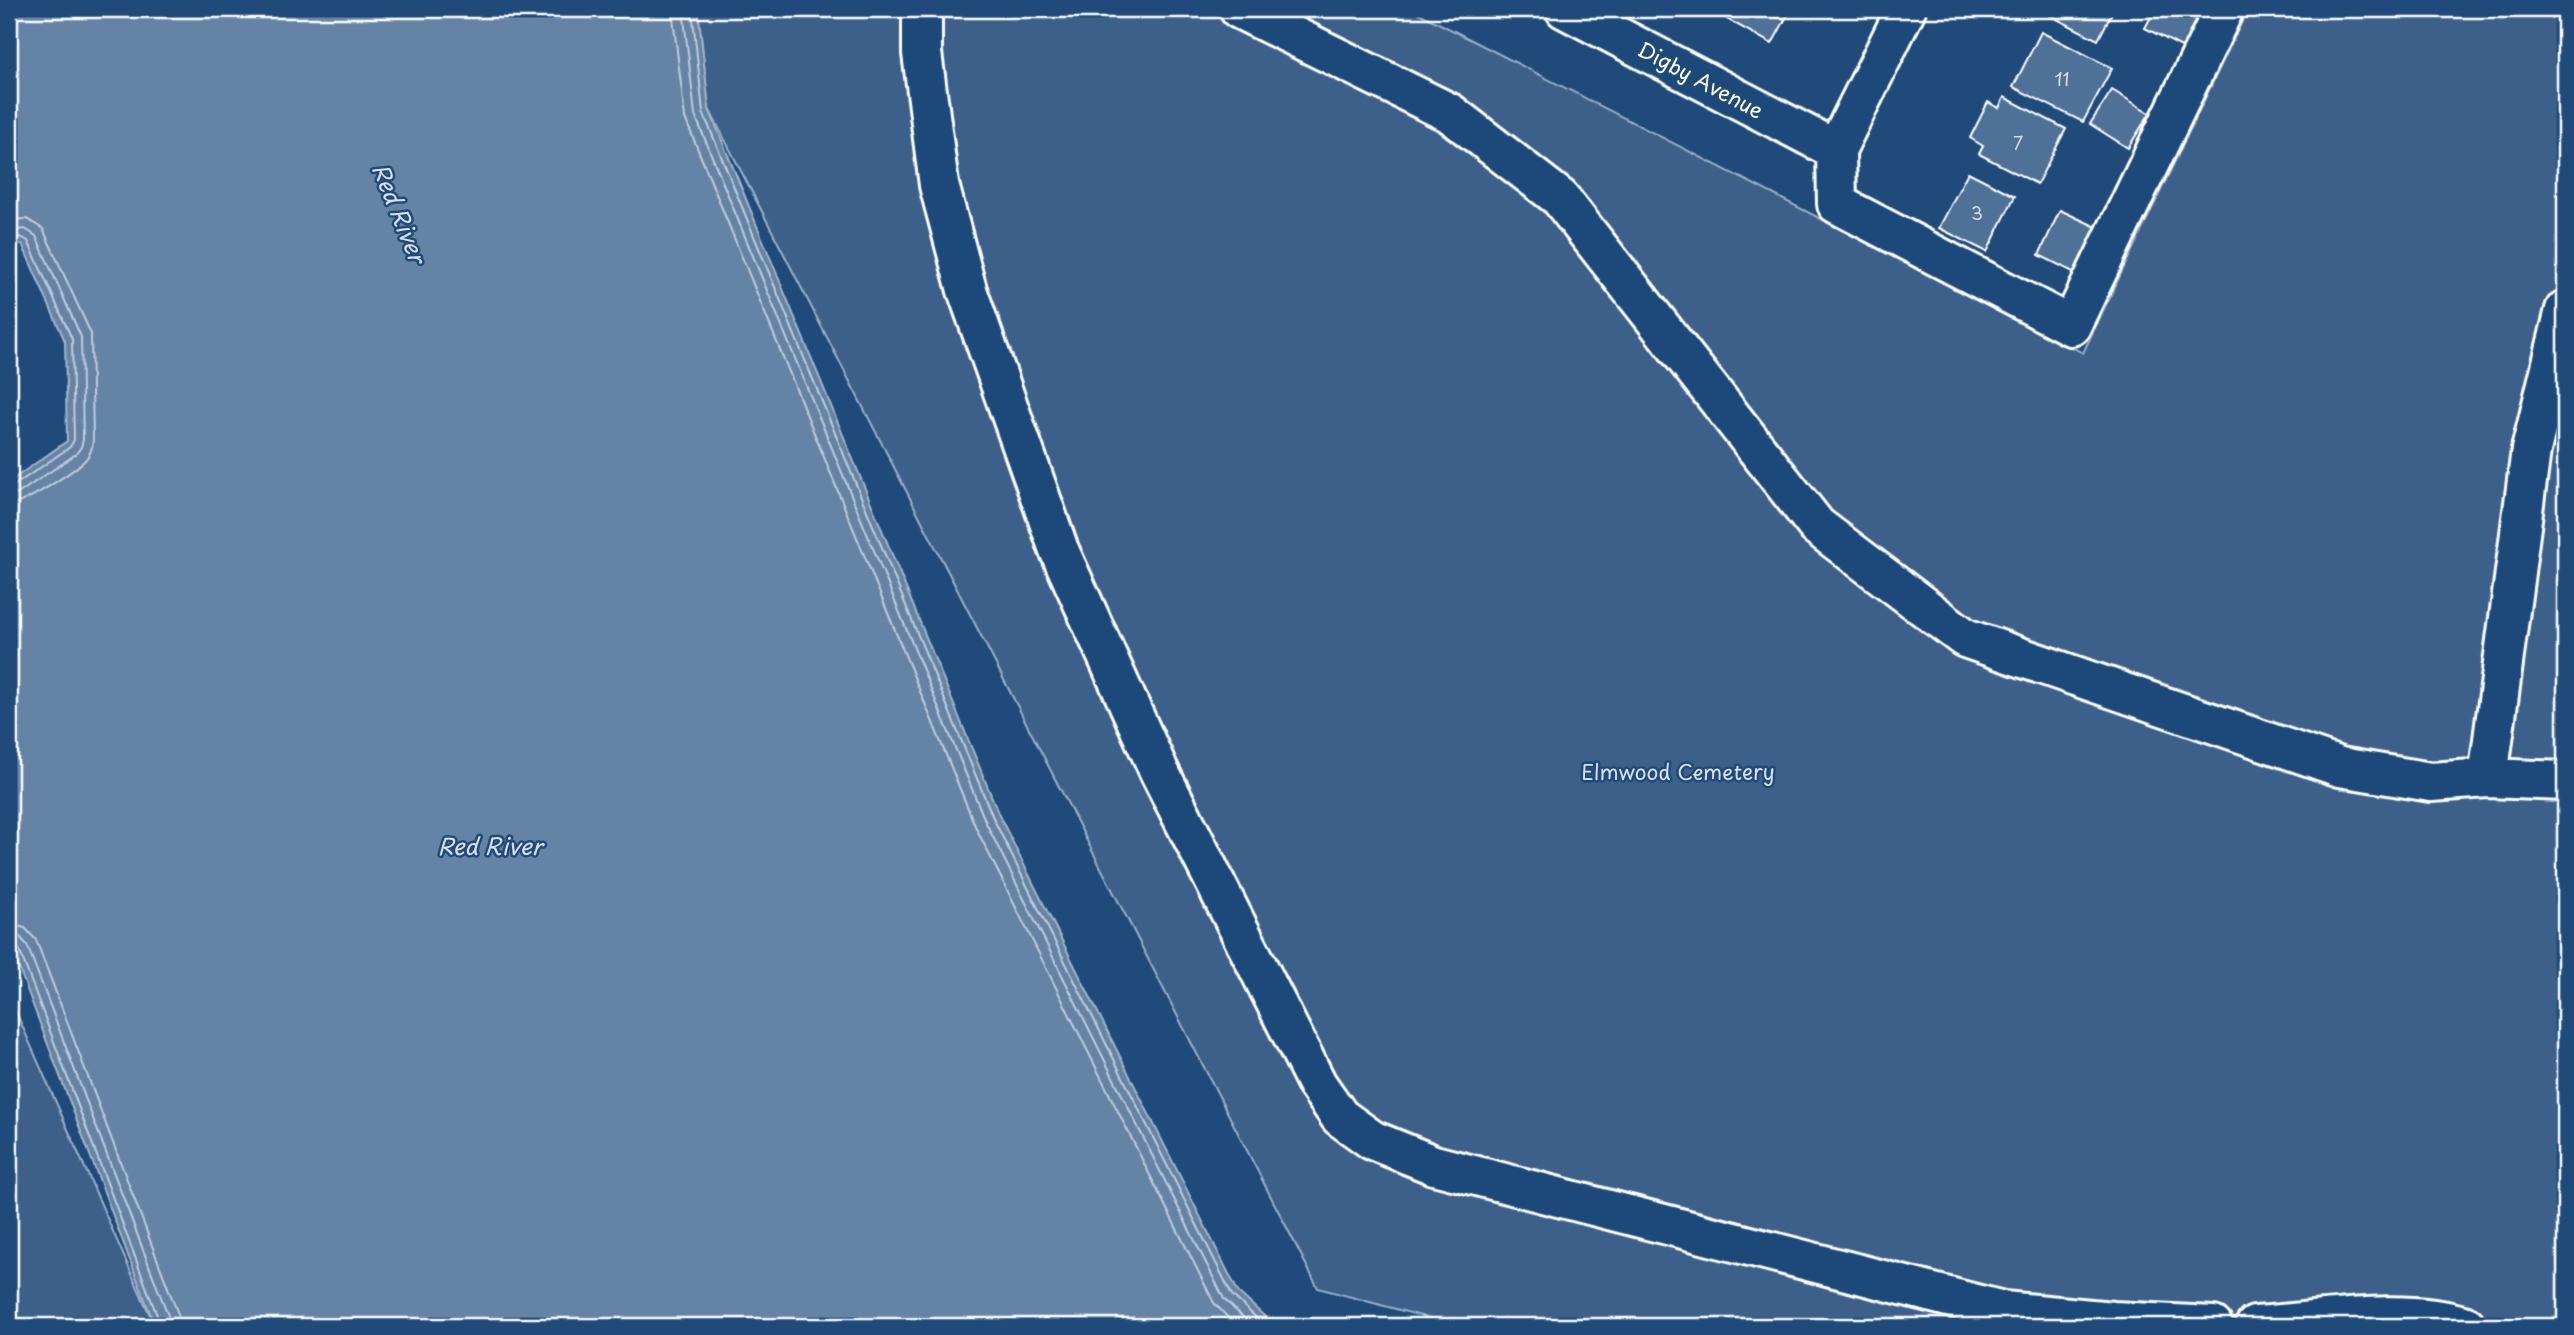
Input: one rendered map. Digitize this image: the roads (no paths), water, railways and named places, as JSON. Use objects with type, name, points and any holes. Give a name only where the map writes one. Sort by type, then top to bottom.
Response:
[{"type":"street","points":[[922,9],[922,53],[939,185],[967,290],[1059,550],[1159,771],[1317,1084],[1340,1117],[1372,1140],[1434,1165],[2003,1311],[2113,1321],[2213,1326]]},
{"type":"street","points":[[1239,9],[1450,113],[1560,198],[1817,526],[1965,638],[2340,767],[2431,782],[2488,778],[2565,781]]},
{"type":"street","points":[[1906,9],[1836,150],[1837,204],[2071,326],[2224,9]]},
{"type":"street","name":"Digby Avenue","points":[[1585,13],[1836,150]]},
{"type":"street","points":[[2488,778],[2532,450],[2565,310]]},
{"type":"street","points":[[2255,1326],[2388,1317],[2445,1320],[2466,1326]]},
{"type":"water","name":"Red River","points":[[9,9],[698,9],[709,109],[1000,817],[1238,1292],[1275,1326],[155,1326],[9,942],[9,482],[67,441],[65,341],[22,244],[9,248]]},
{"type":"park label","name":"Elmwood Cemetery","points":[[1678,771]]}]
